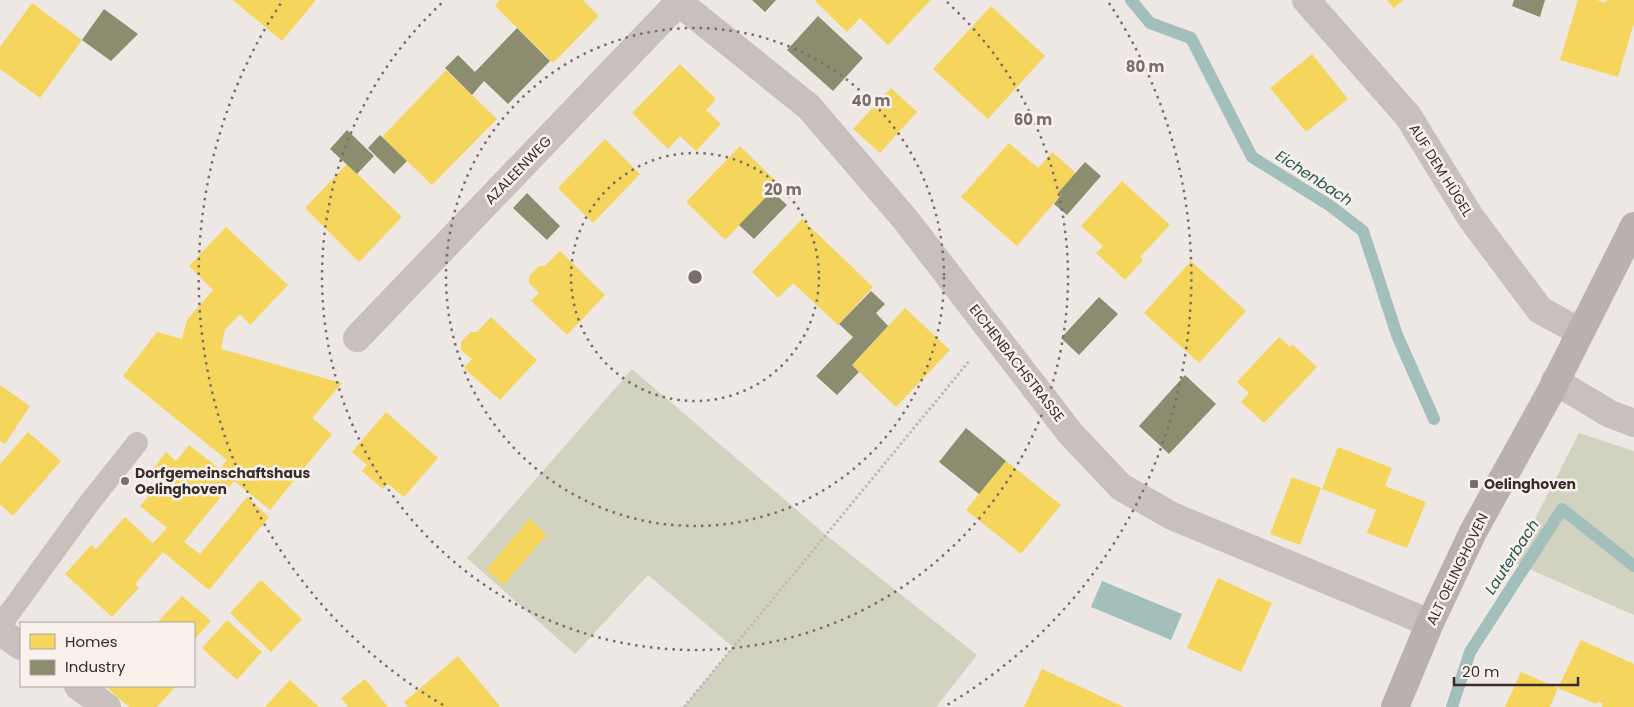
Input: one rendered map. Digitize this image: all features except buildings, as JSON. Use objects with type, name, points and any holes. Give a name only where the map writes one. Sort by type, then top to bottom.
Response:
[{"type":"main road","name":"ALT OELINGHOVEN","points":[[1394,707],[1430,623],[1473,532],[1514,460],[1634,226]]},
{"type":"street","name":"AUF DEM HÜGEL","points":[[1306,0],[1408,116],[1471,218],[1540,310],[1580,332]]},
{"type":"street","name":"EICHENBACHSTRASSE","points":[[678,1],[809,107],[905,220],[1070,433],[1121,487],[1172,516],[1430,623]]},
{"type":"street","name":"AZALEENWEG","points":[[358,338],[678,1]]},
{"type":"street","points":[[1555,381],[1610,414],[1634,423]]},
{"type":"street","points":[[0,630],[20,645]]},
{"type":"street","points":[[79,687],[107,707]]},
{"type":"lane","points":[[0,626],[90,502],[137,443]]},
{"type":"path","points":[[684,707],[993,332]]},
{"type":"green space","points":[[632,369],[826,535],[977,655],[936,707],[684,707],[733,647],[648,575],[575,654],[467,558]]},
{"type":"green space","points":[[1579,433],[1634,451],[1634,615],[1513,562]]},
{"type":"water","points":[[1102,581],[1182,614],[1171,640],[1091,607]]},
{"type":"waterway","name":"Eichenbach","points":[[1131,0],[1150,23],[1191,38],[1252,157],[1329,205],[1363,231],[1397,335],[1434,419]]},
{"type":"waterway","name":"Lauterbach","points":[[1452,707],[1470,652],[1562,509],[1634,566]]},
{"type":"place","name":"Dorfgemeinschaftshaus Oelinghoven","points":[[125,481]]},
{"type":"place","name":"Oelinghoven","points":[[1474,484]]}]
